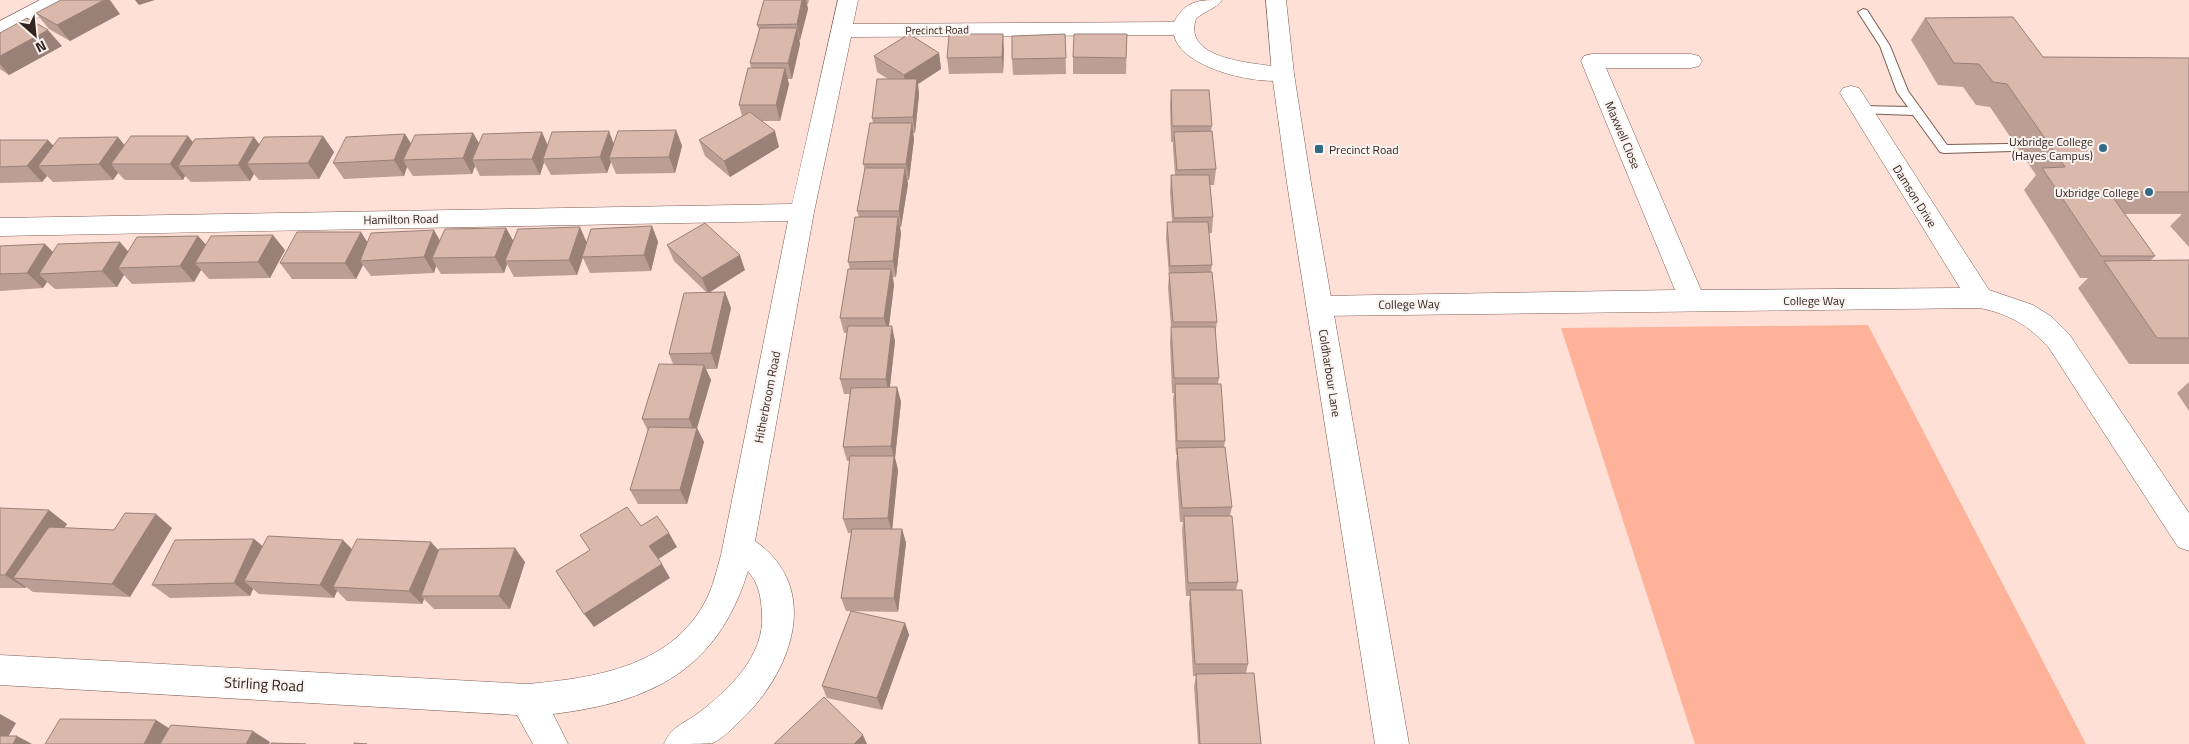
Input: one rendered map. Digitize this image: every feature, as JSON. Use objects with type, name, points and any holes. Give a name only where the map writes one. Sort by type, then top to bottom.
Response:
[{"type":"street","points":[[0,29],[56,0]]},
{"type":"street","name":"Hitherbroom Road","points":[[527,700],[563,698],[628,683],[665,664],[689,646],[704,630],[716,611],[731,576],[739,547],[802,212],[848,0]]},
{"type":"street","points":[[1212,0],[1205,2],[1187,16],[1184,36],[1190,46],[1209,58],[1252,72],[1283,74]]},
{"type":"street","name":"Coldharbour Lane","points":[[1276,0],[1283,74],[1299,184],[1392,744]]},
{"type":"street","name":"Precinct Road","points":[[840,31],[1184,28]]},
{"type":"street","name":"Maxwell Close","points":[[1691,61],[1592,61],[1692,300]]},
{"type":"street","name":"Damson Drive","points":[[1857,102],[1980,298]]},
{"type":"street","name":"Hamilton Road","points":[[0,227],[802,212]]},
{"type":"street","name":"College Way","points":[[1319,306],[1980,298],[2014,306],[2039,320],[2050,330],[2076,365],[2189,538]]},
{"type":"street","points":[[681,744],[715,722],[735,702],[766,665],[774,646],[779,628],[779,609],[771,580],[760,563],[739,547]]},
{"type":"street","name":"Stirling Road","points":[[0,670],[527,700]]},
{"type":"street","points":[[527,700],[551,744]]},
{"type":"lane","points":[[1863,12],[1885,46],[1898,82],[1916,111],[1944,149],[2008,148]]},
{"type":"lane","points":[[1857,102],[1916,111]]},
{"type":"shaded area","points":[[1868,325],[2086,744],[1695,744],[1561,328]]},
{"type":"building","points":[[61,0],[104,0],[57,25],[36,13]]},
{"type":"building","points":[[764,0],[802,0],[797,24],[757,25]]},
{"type":"building","name":"Uxbridge College (Hayes Campus)","points":[[2013,17],[2043,57],[2189,58],[2189,192],[2109,192],[2155,256],[2101,256],[2042,168],[2065,167],[2007,84],[1993,82],[1979,64],[1954,63],[1925,18]]},
{"type":"building","points":[[27,18],[48,30],[0,56],[0,33]]},
{"type":"building","points":[[760,28],[797,28],[788,63],[750,63]]},
{"type":"building","points":[[909,34],[939,53],[904,75],[874,56]]},
{"type":"building","points":[[949,34],[1003,34],[1002,57],[947,58]]},
{"type":"building","points":[[1065,34],[1066,58],[1012,59],[1012,36]]},
{"type":"building","points":[[1074,34],[1127,34],[1126,58],[1073,57]]},
{"type":"building","points":[[748,68],[785,68],[776,105],[739,105]]},
{"type":"building","points":[[877,79],[917,79],[913,117],[872,118]]},
{"type":"building","points":[[1171,90],[1209,90],[1212,126],[1172,126]]},
{"type":"building","points":[[750,112],[775,131],[724,161],[699,140]]},
{"type":"building","points":[[870,123],[912,123],[906,164],[863,164]]},
{"type":"building","points":[[676,130],[669,157],[609,158],[618,131]]},
{"type":"building","points":[[609,131],[600,157],[543,159],[552,132]]},
{"type":"building","points":[[1212,131],[1216,169],[1177,170],[1174,132]]},
{"type":"building","points":[[542,132],[532,159],[472,160],[483,134]]},
{"type":"building","points":[[473,133],[463,158],[403,160],[415,135]]},
{"type":"building","points":[[405,134],[394,160],[333,163],[346,137]]},
{"type":"building","points":[[131,136],[188,136],[170,164],[111,164]]},
{"type":"building","points":[[323,136],[308,163],[247,164],[264,137]]},
{"type":"building","points":[[118,137],[99,164],[38,166],[59,138]]},
{"type":"building","points":[[254,137],[238,165],[178,166],[195,139]]},
{"type":"building","points":[[0,140],[48,140],[27,166],[0,167]]},
{"type":"building","points":[[865,168],[905,168],[899,211],[857,211]]},
{"type":"building","points":[[1171,175],[1209,175],[1213,217],[1174,218]]},
{"type":"building","points":[[855,217],[898,217],[893,261],[848,262]]},
{"type":"building","points":[[1167,222],[1208,222],[1212,265],[1170,266]]},
{"type":"building","points":[[705,223],[740,255],[702,278],[667,245]]},
{"type":"building","points":[[652,226],[644,255],[582,257],[591,229]]},
{"type":"building","points":[[580,227],[569,260],[505,261],[518,229]]},
{"type":"building","points":[[506,228],[495,257],[432,258],[445,229]]},
{"type":"building","points":[[434,230],[424,257],[360,261],[371,233]]},
{"type":"building","points":[[297,232],[361,232],[345,263],[280,263]]},
{"type":"building","points":[[273,235],[258,262],[195,263],[211,236]]},
{"type":"building","points":[[198,236],[180,266],[118,268],[137,237]]},
{"type":"building","points":[[120,242],[102,271],[39,274],[58,244]]},
{"type":"building","points":[[45,244],[27,273],[0,274],[0,246]]},
{"type":"building","points":[[2189,260],[2189,338],[2157,338],[2104,261]]},
{"type":"building","points":[[848,269],[891,269],[884,318],[840,318]]},
{"type":"building","points":[[1212,272],[1217,322],[1173,322],[1169,273]]},
{"type":"building","points":[[725,292],[711,353],[669,354],[684,293]]},
{"type":"building","points":[[848,326],[892,326],[886,379],[840,379]]},
{"type":"building","points":[[1171,327],[1215,327],[1219,378],[1174,378]]},
{"type":"building","points":[[659,364],[704,365],[689,419],[642,419]]},
{"type":"building","points":[[1175,384],[1221,384],[1225,441],[1177,441]]},
{"type":"building","points":[[897,387],[891,446],[843,447],[851,388]]},
{"type":"building","points":[[649,427],[697,428],[680,490],[630,490]]},
{"type":"building","points":[[1225,447],[1232,507],[1182,508],[1177,448]]},
{"type":"building","points":[[850,456],[894,456],[888,518],[843,519]]},
{"type":"building","points":[[627,507],[641,526],[657,516],[669,533],[649,546],[662,564],[584,614],[556,571],[590,550],[580,535]]},
{"type":"building","points":[[0,508],[49,510],[5,575],[0,575]]},
{"type":"building","points":[[125,513],[156,514],[112,584],[13,578],[49,527],[114,530]]},
{"type":"building","points":[[1184,516],[1232,516],[1238,582],[1188,583]]},
{"type":"building","points":[[852,529],[902,529],[894,598],[841,598]]},
{"type":"building","points":[[268,536],[343,540],[320,585],[244,581]]},
{"type":"building","points":[[254,539],[234,583],[152,585],[175,540]]},
{"type":"building","points":[[357,539],[431,542],[409,591],[333,587]]},
{"type":"building","points":[[515,548],[499,596],[421,596],[439,549]]},
{"type":"building","points":[[1190,590],[1242,590],[1248,664],[1195,664]]},
{"type":"building","points":[[851,611],[905,623],[877,698],[822,686]]},
{"type":"building","points":[[1254,673],[1261,744],[1200,744],[1196,674]]},
{"type":"building","points":[[824,697],[863,735],[854,744],[774,744]]},
{"type":"building","points":[[60,719],[156,720],[144,744],[45,744]]},
{"type":"building","points":[[171,725],[253,731],[246,744],[160,744]]},
{"type":"building","points":[[0,736],[17,736],[13,744],[0,744]]},
{"type":"building","points":[[271,743],[306,744],[271,744]]},
{"type":"place","name":"Uxbridge College (Hayes Campus)","points":[[2103,148]]},
{"type":"place","name":"Precinct Road","points":[[1319,149]]},
{"type":"place","name":"Uxbridge College","points":[[2149,192]]}]
